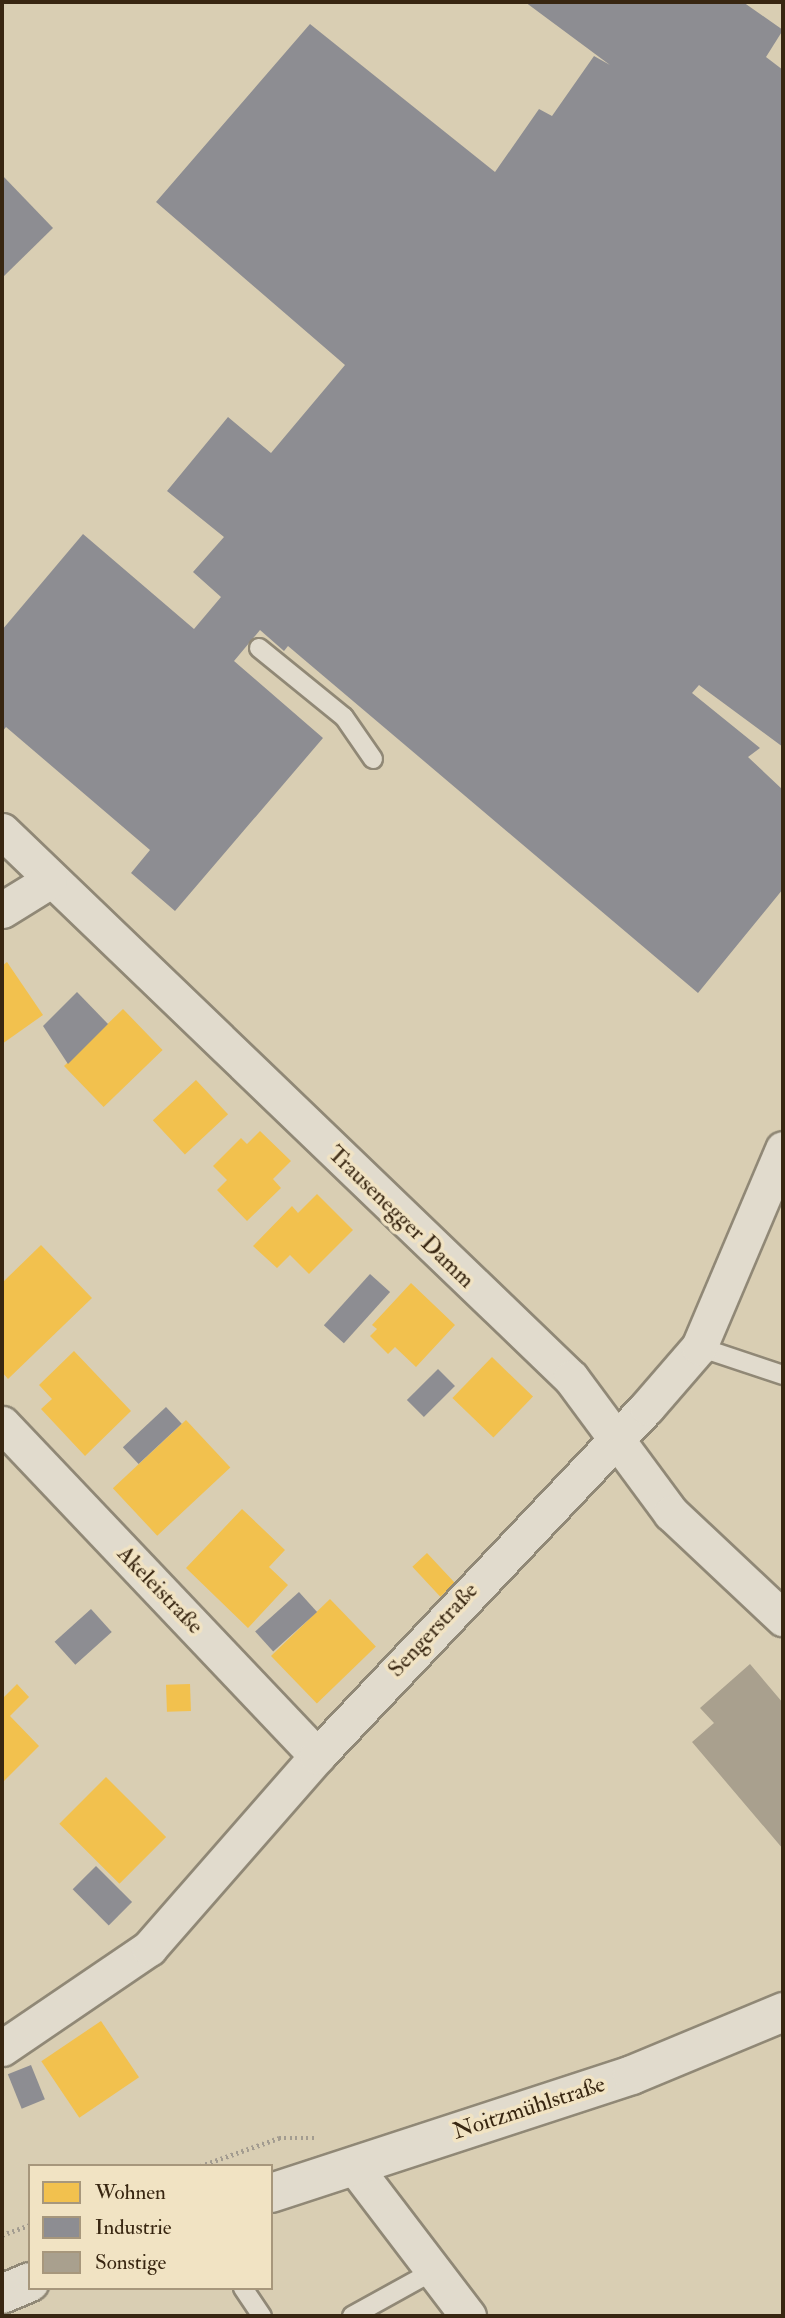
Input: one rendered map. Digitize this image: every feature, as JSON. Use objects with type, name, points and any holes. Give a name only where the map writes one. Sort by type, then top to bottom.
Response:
[{"type":"main road","name":"Noitzmühlstraße","points":[[273,2192],[632,2075],[783,2012]]},
{"type":"main road","points":[[2,2294],[28,2283]]},
{"type":"street","name":"Trausenegger Damm","points":[[2,831],[49,881],[571,1378],[613,1439],[671,1513],[783,1618]]},
{"type":"street","points":[[2,910],[49,881]]},
{"type":"street","name":"Sengerstraße","points":[[2,2048],[149,1948],[317,1756],[699,1347],[783,1149]]},
{"type":"street","name":"Akeleistraße","points":[[2,1424],[317,1756]]},
{"type":"street","points":[[353,2165],[430,2273],[468,2316]]},
{"type":"lane","points":[[259,648],[344,717],[373,759]]},
{"type":"lane","points":[[699,1347],[783,1375]]},
{"type":"lane","points":[[352,2316],[430,2273]]},
{"type":"lane","points":[[244,2290],[262,2316]]},
{"type":"path","points":[[2,2235],[28,2226]]},
{"type":"building: Wohnen","points":[[7,962],[43,1015],[2,1044],[2,966]]},
{"type":"building: Wohnen","points":[[123,1009],[163,1050],[104,1107],[64,1066]]},
{"type":"building: Wohnen","points":[[196,1080],[228,1114],[185,1155],[153,1120]]},
{"type":"building: Wohnen","points":[[260,1131],[291,1161],[273,1179],[281,1188],[247,1221],[217,1190],[227,1180],[213,1166],[241,1138],[247,1144]]},
{"type":"building: Wohnen","points":[[317,1194],[353,1230],[309,1274],[290,1255],[277,1268],[253,1246],[292,1206],[298,1213]]},
{"type":"building: Wohnen","points":[[41,1245],[92,1298],[8,1379],[2,1372],[2,1283]]},
{"type":"building: Wohnen","points":[[411,1283],[455,1325],[416,1367],[395,1347],[388,1354],[370,1336],[377,1329],[372,1325]]},
{"type":"building: Wohnen","points":[[74,1351],[131,1411],[85,1456],[41,1409],[52,1399],[39,1385]]},
{"type":"building: Wohnen","points":[[492,1357],[533,1397],[493,1438],[452,1398]]},
{"type":"building: Wohnen","points":[[186,1420],[230,1468],[157,1536],[113,1488]]},
{"type":"building: Wohnen","points":[[242,1509],[285,1550],[269,1567],[288,1585],[248,1628],[186,1568]]},
{"type":"building: Wohnen","points":[[427,1553],[455,1583],[440,1597],[412,1567]]},
{"type":"building: Wohnen","points":[[330,1599],[376,1646],[317,1703],[271,1656]]},
{"type":"building: Wohnen","points":[[17,1684],[29,1697],[10,1716],[39,1746],[2,1783],[2,1699]]},
{"type":"building: Wohnen","points":[[190,1684],[191,1711],[167,1712],[166,1685]]},
{"type":"building: Wohnen","points":[[106,1777],[166,1837],[119,1884],[59,1824]]},
{"type":"building: Wohnen","points":[[101,2021],[139,2077],[79,2118],[41,2061]]},
{"type":"building: Industrie","points":[[525,2],[743,2],[783,30],[766,57],[783,70],[783,747],[699,685],[692,693],[760,748],[748,757],[783,790],[783,889],[698,993],[288,646],[284,651],[260,630],[234,661],[323,738],[175,911],[131,873],[150,850],[6,727],[2,732],[2,630],[83,534],[194,629],[221,597],[193,572],[224,537],[167,491],[228,417],[271,453],[345,365],[156,202],[310,24],[495,172],[539,109],[552,116],[594,56],[610,65]]},
{"type":"building: Industrie","points":[[2,175],[53,228],[2,278]]},
{"type":"building: Industrie","points":[[77,992],[108,1024],[68,1064],[43,1026]]},
{"type":"building: Industrie","points":[[370,1274],[390,1292],[344,1343],[324,1325]]},
{"type":"building: Industrie","points":[[438,1369],[455,1386],[424,1417],[407,1400]]},
{"type":"building: Industrie","points":[[166,1407],[182,1424],[139,1464],[123,1447]]},
{"type":"building: Industrie","points":[[299,1592],[317,1612],[273,1652],[255,1631]]},
{"type":"building: Industrie","points":[[91,1609],[112,1632],[75,1665],[55,1642]]},
{"type":"building: Industrie","points":[[96,1866],[132,1902],[109,1925],[73,1889]]},
{"type":"building: Industrie","points":[[31,2065],[45,2099],[22,2109],[8,2074]]},
{"type":"building: Sonstige","points":[[750,1664],[783,1703],[783,1849],[692,1742],[714,1723],[700,1708]]}]
